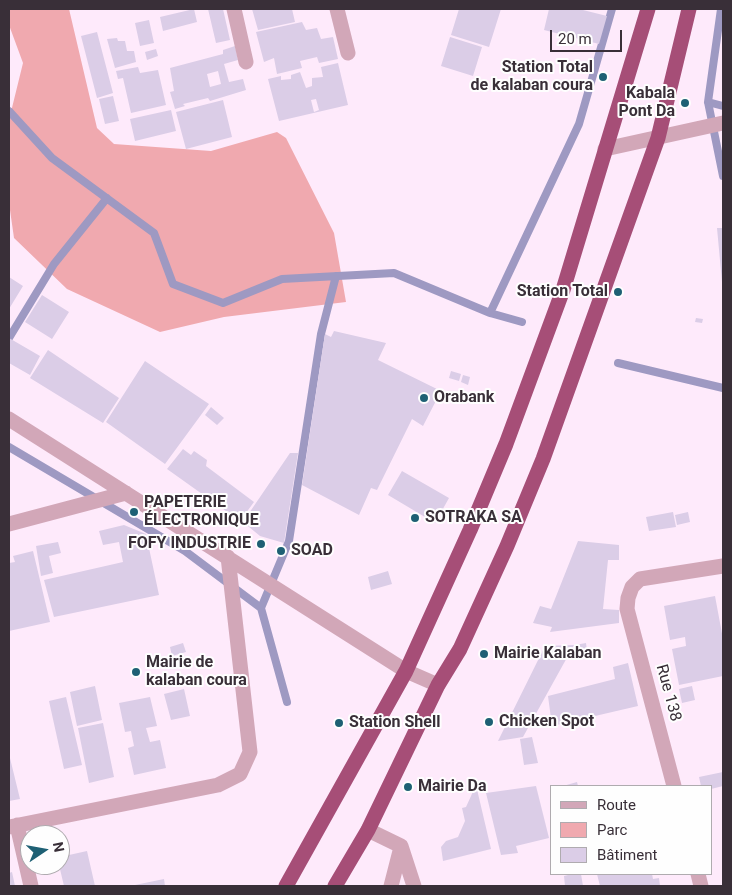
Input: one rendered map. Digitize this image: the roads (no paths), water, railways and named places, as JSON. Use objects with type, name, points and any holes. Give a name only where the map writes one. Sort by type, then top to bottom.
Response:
[{"type":"highway","points":[[286,886],[406,671],[470,530],[506,444],[563,290],[648,9]]},
{"type":"highway","points":[[335,886],[368,830],[438,685],[460,649],[543,459],[658,138],[689,9]]},
{"type":"street","points":[[234,9],[246,62]]},
{"type":"street","points":[[337,9],[348,53]]},
{"type":"street","points":[[605,149],[723,123]]},
{"type":"street","points":[[9,419],[406,671],[438,685]]},
{"type":"street","points":[[9,524],[126,493]]},
{"type":"street","points":[[30,886],[13,826],[218,785],[240,774],[250,752],[228,557]]},
{"type":"street","name":"Rue 138","points":[[674,785],[628,609],[628,598],[632,587],[640,579],[723,566]]},
{"type":"street","points":[[368,830],[401,846],[414,886]]},
{"type":"street","points":[[391,886],[401,846]]},
{"type":"waterway","points":[[490,313],[579,124],[612,9]]},
{"type":"waterway","points":[[721,9],[708,102],[723,176]]},
{"type":"waterway","points":[[708,102],[723,106]]},
{"type":"waterway","points":[[9,111],[52,158],[154,233],[173,284],[223,303],[282,279],[394,273],[490,313],[522,322]]},
{"type":"waterway","points":[[9,338],[54,264],[107,198]]},
{"type":"waterway","points":[[261,608],[289,541],[321,334],[336,276]]},
{"type":"waterway","points":[[618,363],[723,388]]},
{"type":"waterway","points":[[9,447],[185,551],[261,608],[287,702]]},
{"type":"place","name":"Station Total de kalaban coura","points":[[603,77]]},
{"type":"place","name":"Kabala Pont Da","points":[[685,103]]},
{"type":"place","name":"Station Total","points":[[618,292]]},
{"type":"place","name":"Orabank","points":[[424,398]]},
{"type":"place","name":"PAPETERIE ÉLECTRONIQUE","points":[[134,512]]},
{"type":"place","name":"SOTRAKA SA","points":[[415,518]]},
{"type":"place","name":"FOFY INDUSTRIE","points":[[261,544]]},
{"type":"place","name":"SOAD","points":[[281,551]]},
{"type":"place","name":"Mairie Kalaban","points":[[484,654]]},
{"type":"place","name":"Mairie de kalaban coura","points":[[136,672]]},
{"type":"place","name":"Chicken Spot","points":[[489,722]]},
{"type":"place","name":"Station Shell","points":[[339,723]]},
{"type":"place","name":"Mairie Da","points":[[408,787]]}]
